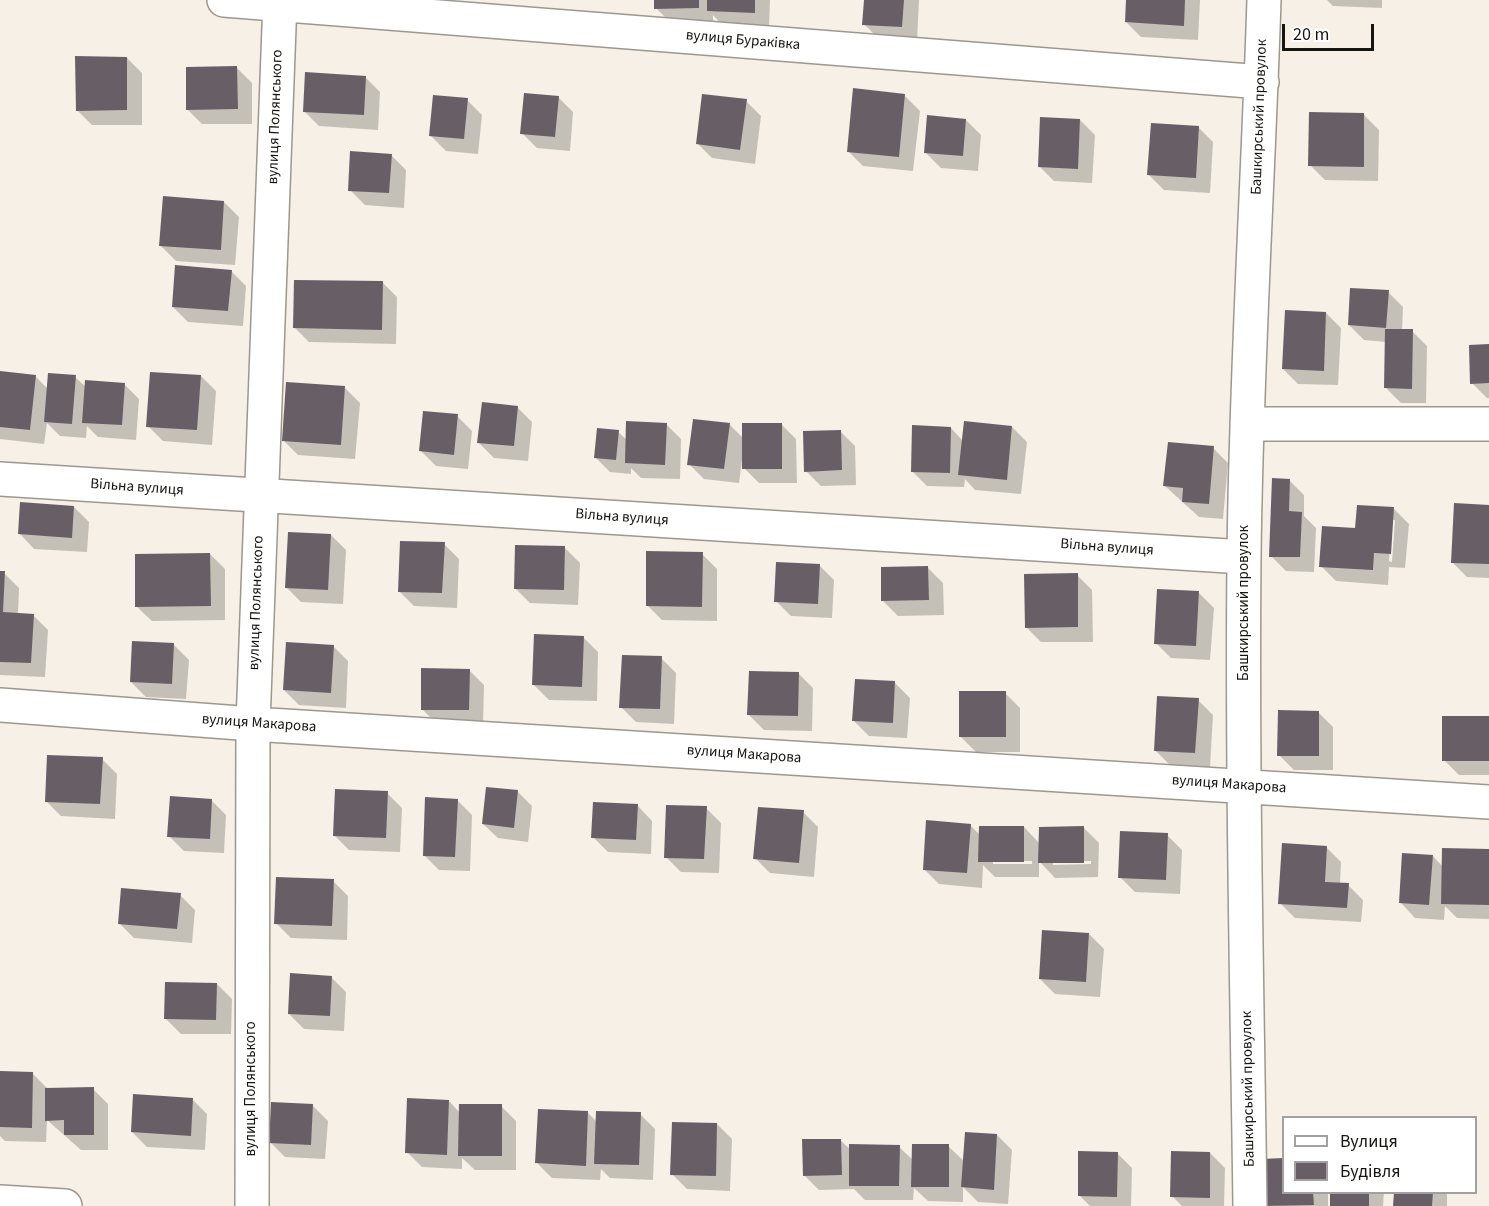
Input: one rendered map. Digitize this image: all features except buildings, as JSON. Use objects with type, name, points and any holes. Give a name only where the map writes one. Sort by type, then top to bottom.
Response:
[{"type":"street","name":"вулиця Бураківка","points":[[224,0],[280,2],[1262,82]]},
{"type":"street","name":"Башкирський провулок","points":[[1250,1206],[1244,557],[1264,0]]},
{"type":"street","name":"вулиця Полянського","points":[[252,1206],[253,724],[280,2]]},
{"type":"street","points":[[1247,424],[1489,424]]},
{"type":"street","name":"Вільна вулиця","points":[[0,479],[1244,557]]},
{"type":"street","name":"вулиця Макарова","points":[[0,705],[253,724],[1489,802]]},
{"type":"street","points":[[0,1202],[65,1206]]}]
